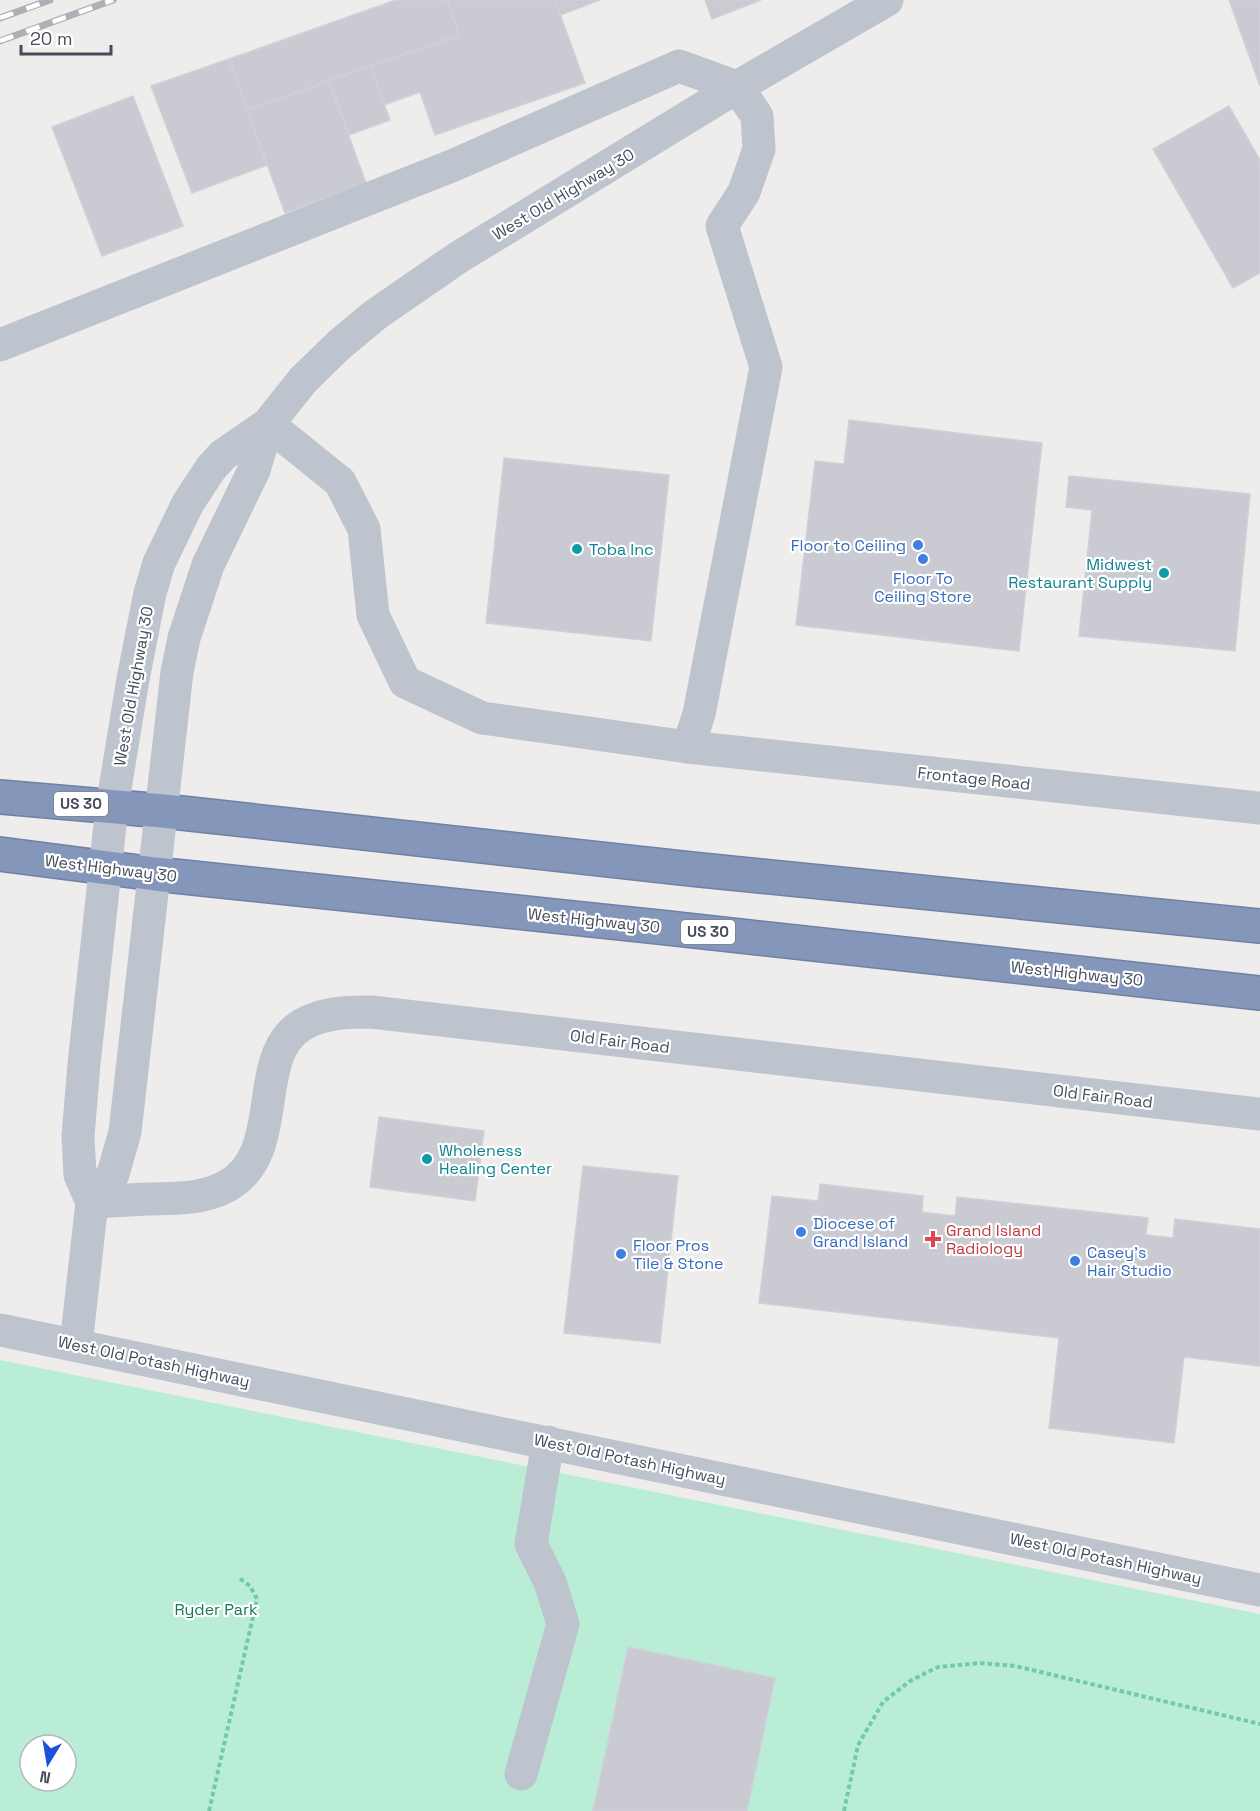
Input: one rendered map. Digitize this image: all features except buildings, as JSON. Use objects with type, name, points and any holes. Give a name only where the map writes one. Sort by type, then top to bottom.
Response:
[{"type":"highway","name":"US 30","points":[[0,797],[1260,926]]},
{"type":"highway","name":"West Highway 30","points":[[0,854],[155,874],[692,930],[1260,993]]},
{"type":"street","name":"West Old Highway 30","points":[[268,424],[249,483],[208,565],[184,638],[173,701],[163,812],[125,1132],[113,1174],[92,1202],[80,1175],[78,1136],[112,807],[143,622],[159,563],[189,503],[212,468],[224,454],[268,424],[303,380],[339,345],[375,315],[459,257],[737,87],[887,0]]},
{"type":"street","points":[[0,345],[454,165],[679,66],[737,87],[757,116],[759,149],[744,192],[722,226],[766,367],[699,714],[688,747]]},
{"type":"street","name":"Frontage Road","points":[[268,424],[340,482],[364,529],[374,615],[405,682],[482,718],[688,747],[1260,807]]},
{"type":"street","name":"Old Fair Road","points":[[92,1202],[188,1197],[210,1194],[230,1185],[246,1169],[264,1135],[274,1068],[289,1035],[311,1020],[338,1012],[371,1012],[1260,1114]]},
{"type":"street","points":[[76,1345],[92,1202]]},
{"type":"street","name":"West Old Potash Highway","points":[[0,1330],[1260,1590]]},
{"type":"street","points":[[521,1774],[563,1624],[550,1582],[531,1544],[548,1442]]},
{"type":"path","points":[[209,1811],[257,1599],[250,1586],[238,1577]]},
{"type":"path","points":[[844,1811],[858,1745],[883,1702],[910,1682],[938,1667],[981,1663],[1015,1666],[1260,1724]]},
{"type":"green space","name":"Ryder Park","points":[[0,1360],[1260,1614],[1260,1811],[0,1811]]},
{"type":"railway","points":[[0,18],[50,0]]},
{"type":"railway","points":[[0,41],[113,0]]},
{"type":"place","name":"Floor to Ceiling","points":[[918,545]]},
{"type":"place","name":"Toba Inc","points":[[577,549]]},
{"type":"place","name":"Floor To Ceiling Store","points":[[923,559]]},
{"type":"place","name":"Midwest Restaurant Supply","points":[[1164,573]]},
{"type":"place","name":"Wholeness Healing Center","points":[[427,1159]]},
{"type":"place","name":"Diocese of Grand Island","points":[[801,1232]]},
{"type":"place","name":"Grand Island Radiology","points":[[933,1239]]},
{"type":"place","name":"Floor Pros Tile & Stone","points":[[621,1254]]},
{"type":"place","name":"Casey's Hair Studio","points":[[1075,1261]]}]
